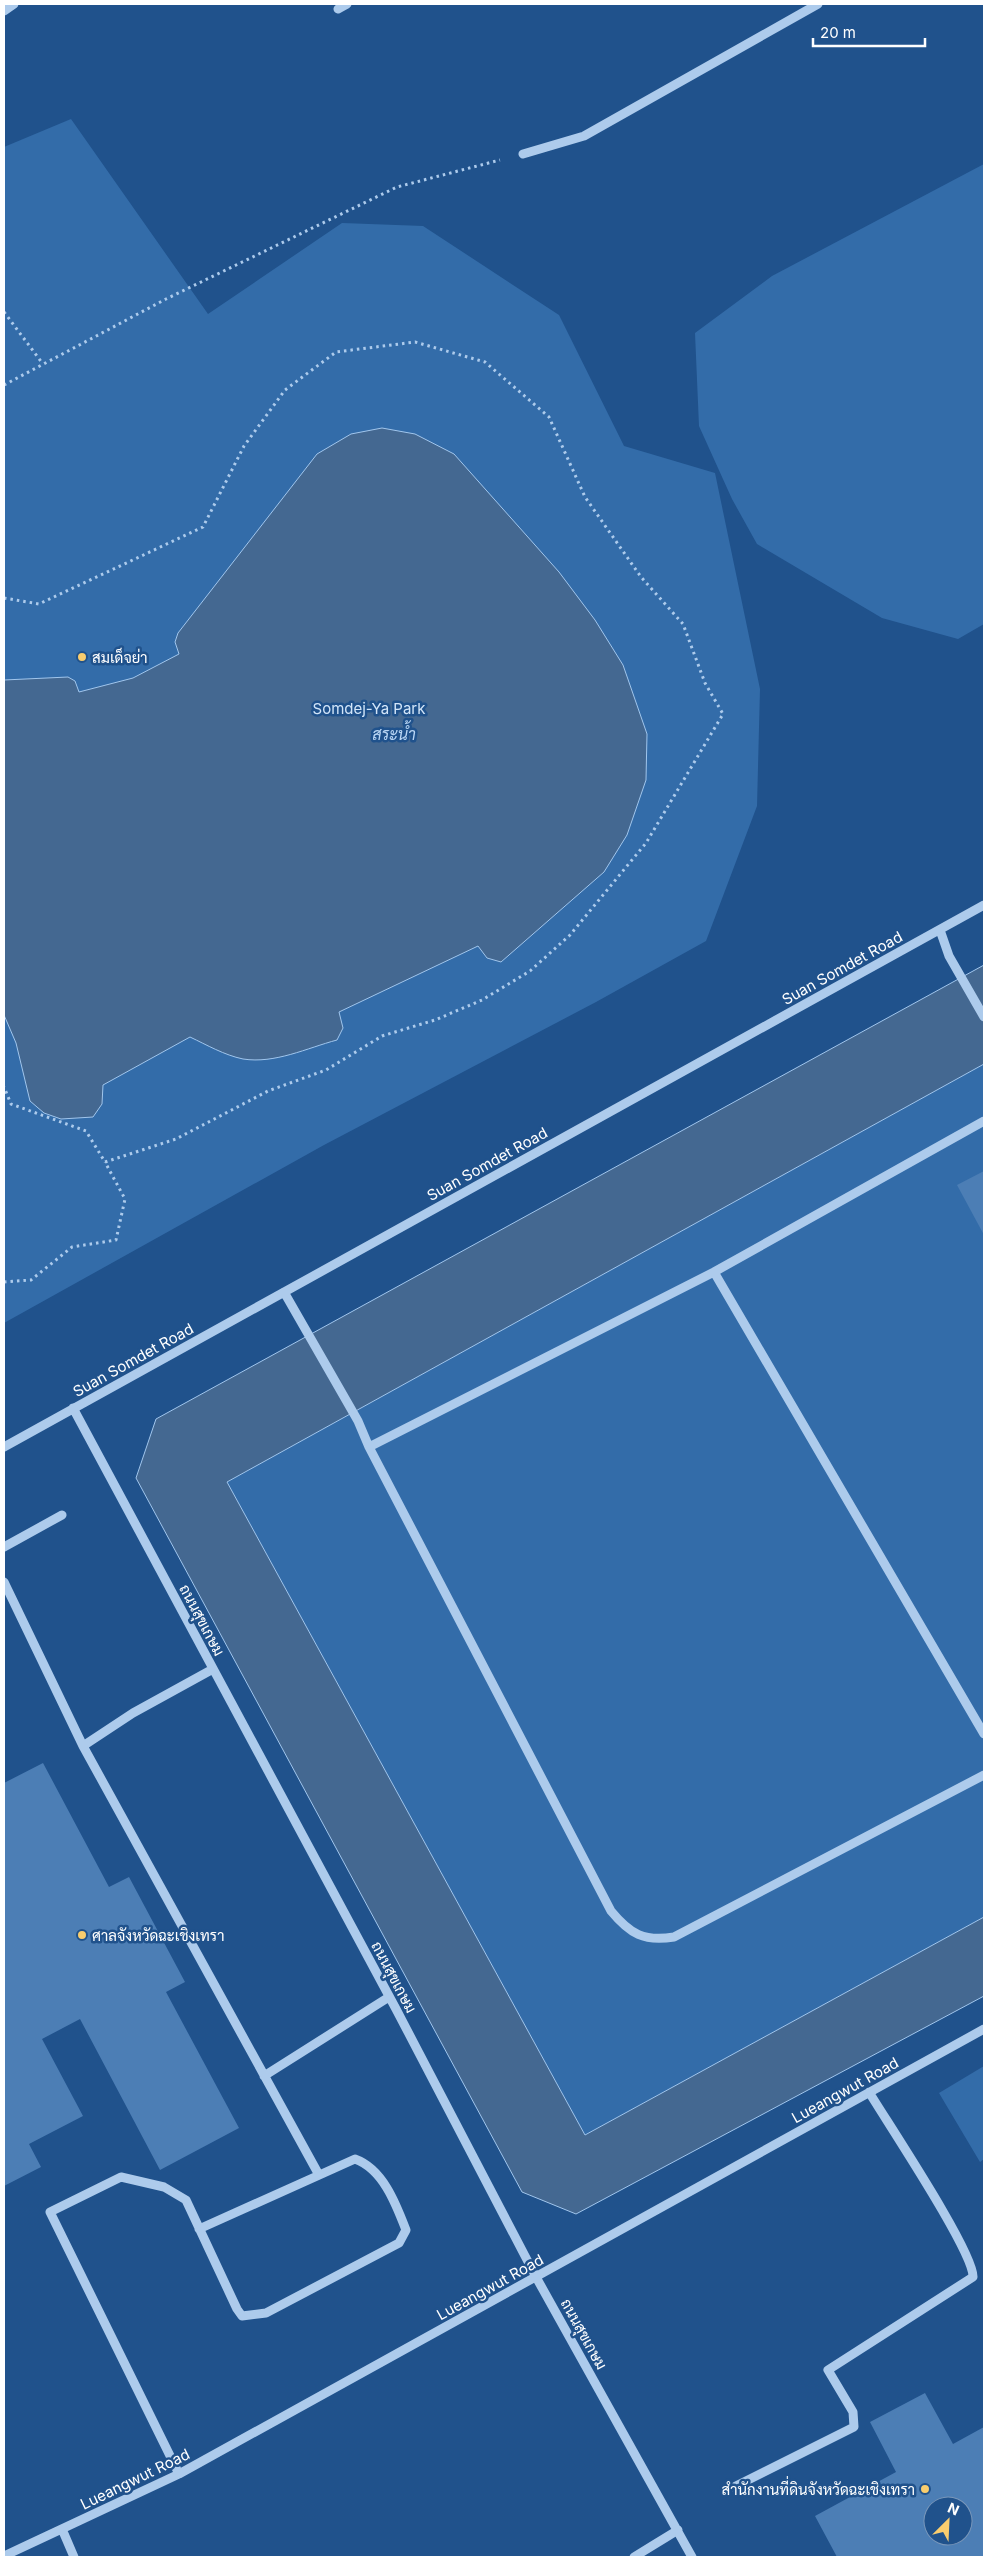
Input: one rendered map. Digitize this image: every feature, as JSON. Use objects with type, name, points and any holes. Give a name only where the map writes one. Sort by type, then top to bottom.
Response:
[{"type":"street","points":[[4,11],[14,4]]},
{"type":"street","points":[[338,9],[347,4]]},
{"type":"street","points":[[523,154],[584,136],[818,4]]},
{"type":"street","name":"Suan Somdet Road","points":[[4,1447],[984,905]]},
{"type":"street","points":[[940,930],[949,956],[984,1017]]},
{"type":"street","points":[[369,1447],[714,1272],[984,1121]]},
{"type":"street","points":[[714,1272],[984,1734]]},
{"type":"street","points":[[284,1292],[358,1421],[369,1447],[611,1911],[622,1924],[642,1938],[660,1940],[674,1937],[984,1774]]},
{"type":"street","name":"ถนนสุขเกษม","points":[[73,1408],[389,1997],[536,2277],[692,2557]]},
{"type":"street","points":[[4,1547],[62,1515]]},
{"type":"street","points":[[4,1582],[83,1746],[319,2174]]},
{"type":"street","points":[[83,1746],[134,1713],[213,1669]]},
{"type":"street","points":[[264,2076],[389,1997]]},
{"type":"street","name":"Lueangwut Road","points":[[4,2556],[179,2474],[984,2029]]},
{"type":"street","points":[[734,2487],[854,2427],[853,2412],[828,2370],[973,2277],[973,2269],[955,2234],[869,2092]]},
{"type":"street","points":[[179,2474],[50,2212],[121,2177],[164,2187],[186,2200],[199,2229],[237,2309],[242,2316],[266,2313],[399,2243],[406,2230],[398,2207],[368,2164],[355,2159],[199,2229]]},
{"type":"street","points":[[62,2529],[74,2557]]},
{"type":"street","points":[[634,2557],[678,2530]]},
{"type":"path","points":[[4,385],[166,299],[398,187],[523,154]]},
{"type":"path","points":[[4,312],[43,364]]},
{"type":"path","points":[[4,598],[39,604],[203,527],[244,446],[285,390],[336,352],[415,342],[485,362],[549,417],[585,496],[640,577],[682,624],[705,683],[722,714],[646,843],[570,935],[530,971],[482,1000],[435,1020],[382,1036],[326,1070],[268,1091],[176,1139],[105,1162]]},
{"type":"path","points":[[4,1087],[11,1104],[86,1131],[125,1199],[116,1240],[72,1247],[31,1280],[4,1282]]},
{"type":"green space","name":"Somdej-Ya Park","points":[[71,119],[208,314],[342,223],[423,226],[559,315],[624,446],[715,473],[760,689],[757,806],[706,941],[596,1002],[324,1145],[4,1323],[4,147]]},
{"type":"green space","points":[[984,164],[984,624],[958,639],[882,618],[757,544],[732,499],[699,426],[695,333],[772,276]]},
{"type":"green space","points":[[984,1064],[984,1917],[585,2135],[227,1482]]},
{"type":"green space","points":[[984,2066],[984,2159],[980,2162],[939,2093]]},
{"type":"water","name":"สระน้ำ","points":[[382,428],[415,434],[454,454],[559,572],[595,620],[623,665],[647,734],[646,780],[627,835],[604,872],[501,962],[487,958],[478,946],[339,1012],[343,1028],[337,1040],[279,1057],[255,1060],[243,1059],[222,1052],[190,1037],[103,1085],[102,1104],[93,1117],[61,1119],[44,1113],[30,1101],[16,1043],[4,1015],[4,680],[68,677],[75,681],[79,692],[133,678],[179,654],[175,642],[178,633],[317,454],[351,434]]},
{"type":"water","points":[[984,965],[984,1064],[227,1482],[585,2135],[984,1917],[984,1996],[576,2214],[522,2192],[136,1478],[156,1419]]},
{"type":"building","points":[[984,1171],[984,1235],[957,1185]]},
{"type":"building","name":"ศาลจังหวัดฉะเชิงเทรา","points":[[43,1763],[109,1887],[129,1877],[185,1982],[166,1992],[239,2128],[160,2170],[80,2019],[42,2039],[83,2116],[29,2144],[41,2167],[4,2186],[4,1783]]},
{"type":"building","name":"สำนักงานที่ดินจังหวัดฉะเชิงเทรา","points":[[925,2393],[953,2444],[984,2427],[984,2557],[837,2557],[815,2516],[896,2472],[870,2422]]},
{"type":"place","name":"สมเด็จย่า","points":[[82,657]]},
{"type":"place","name":"ศาลจังหวัดฉะเชิงเทรา","points":[[82,1935]]},
{"type":"place","name":"สำนักงานที่ดินจังหวัดฉะเชิงเทรา","points":[[925,2489]]}]
